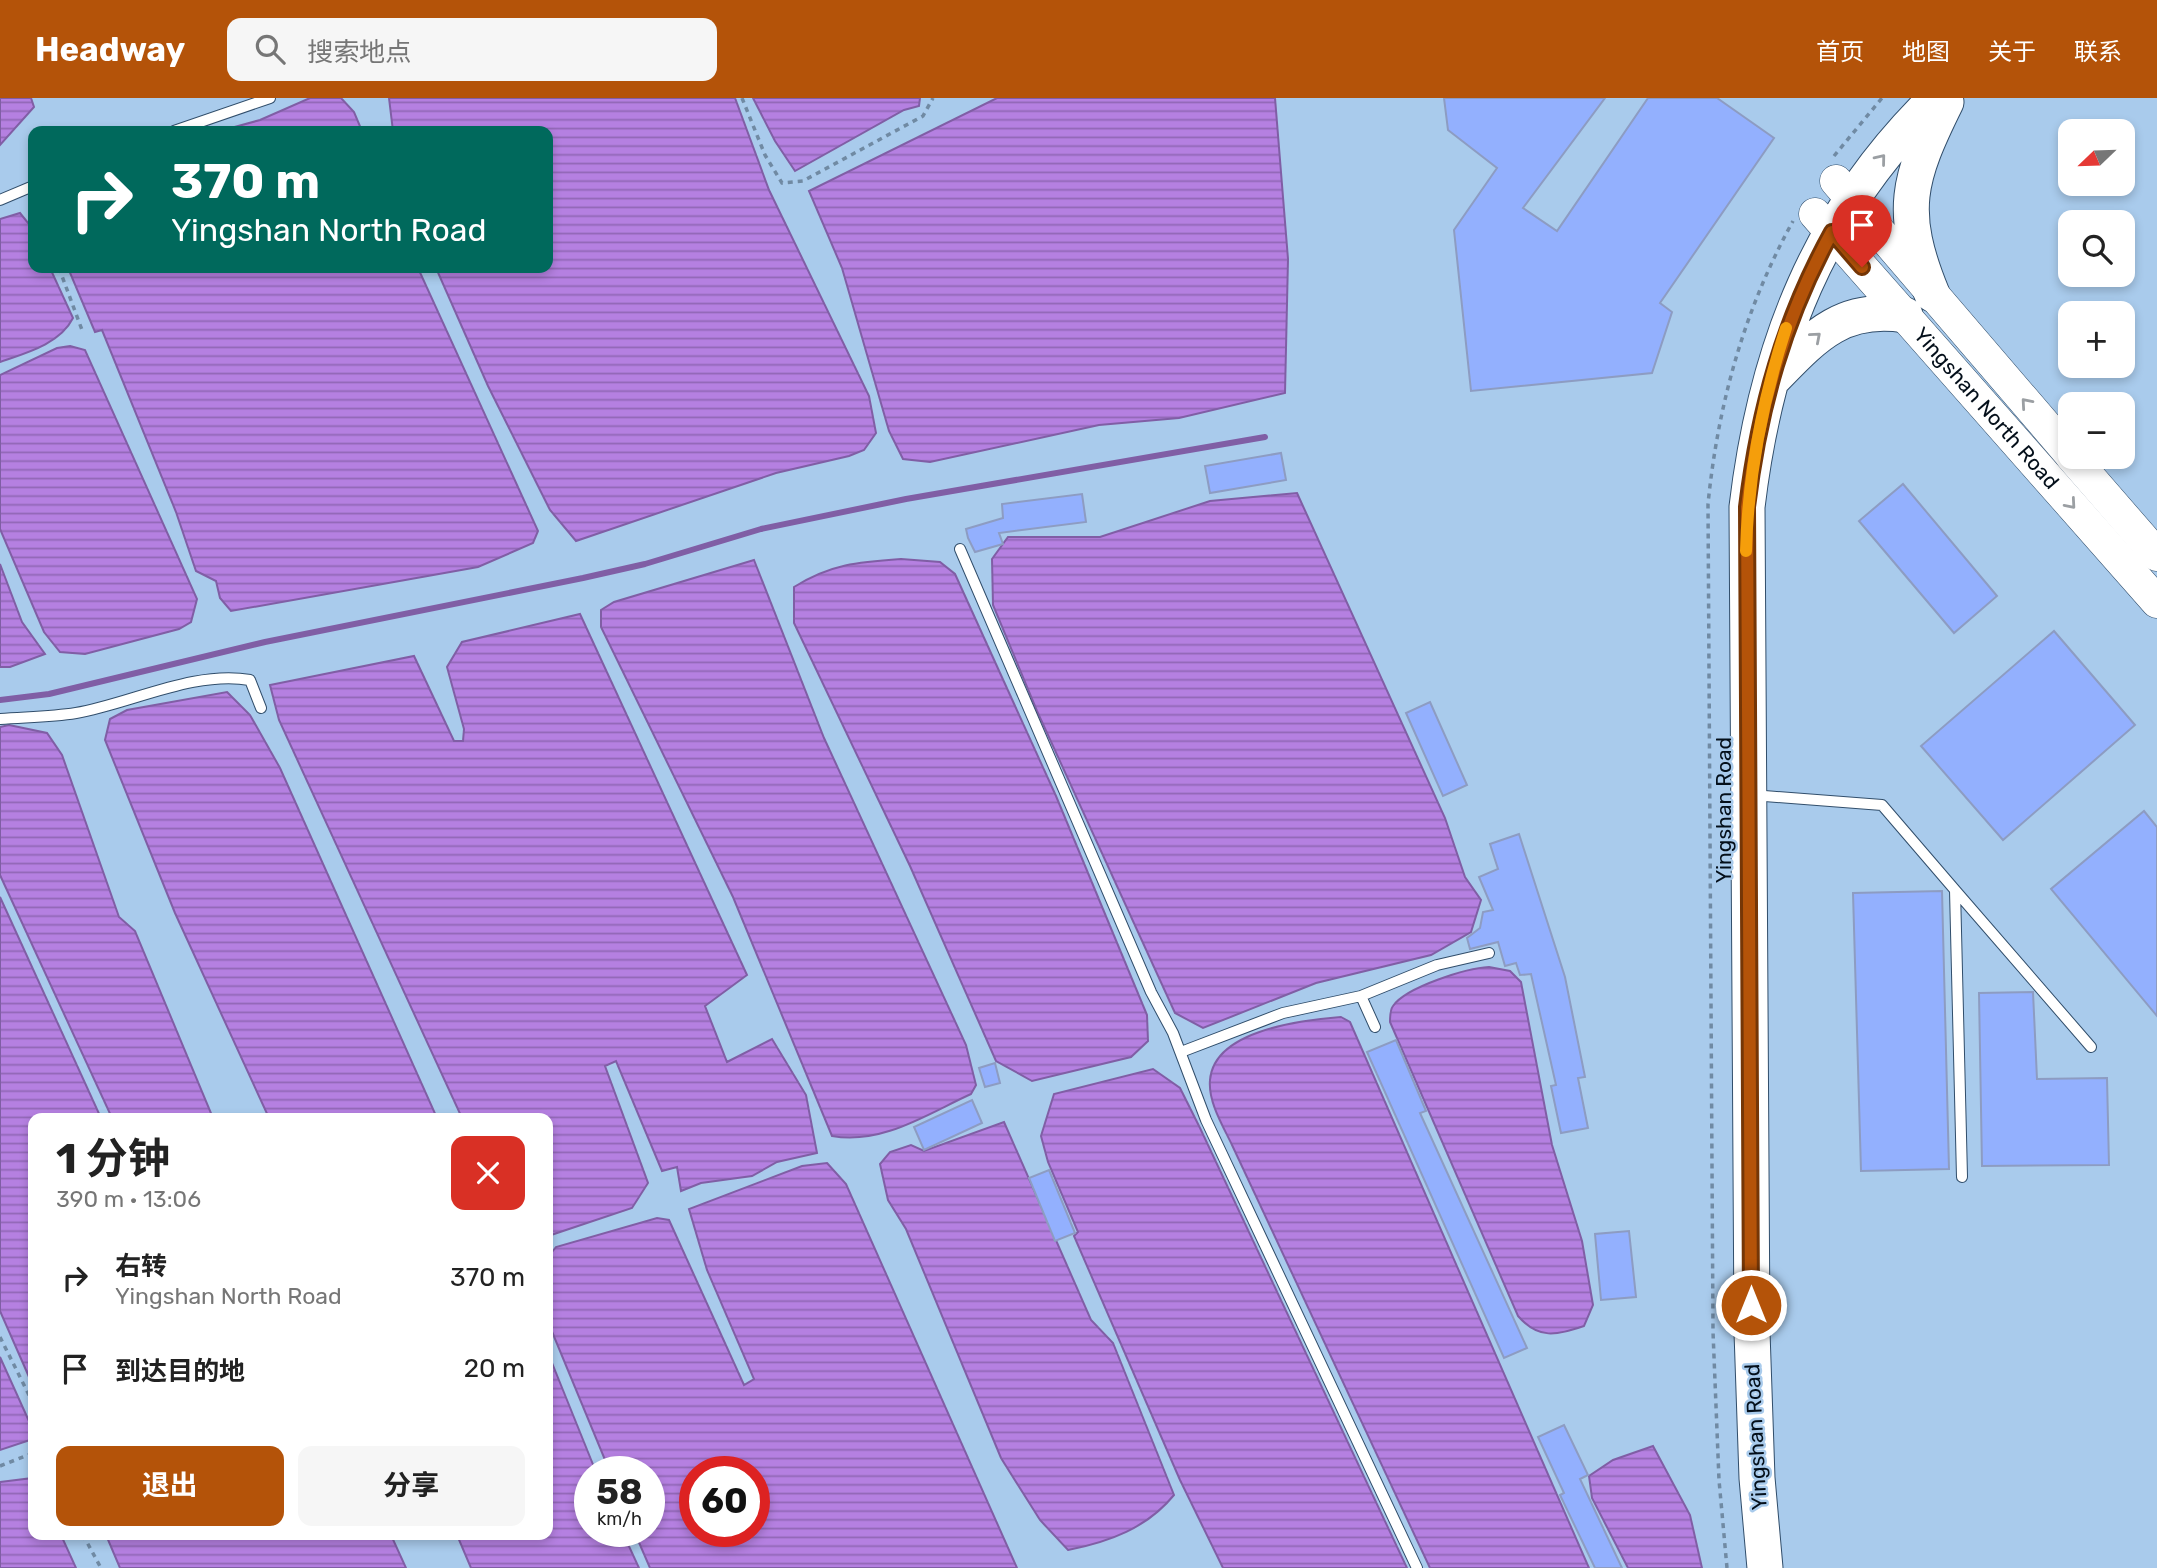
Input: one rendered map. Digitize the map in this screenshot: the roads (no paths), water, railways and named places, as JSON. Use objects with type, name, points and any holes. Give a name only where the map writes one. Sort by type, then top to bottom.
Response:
[{"type":"main road","name":"Yingshan Road","points":[[1742,1568],[1729,1393],[1723,505],[1731,442],[1745,379],[1764,318],[1790,259],[1823,223],[1902,98]]},
{"type":"main road","name":"Yingshan Road","points":[[1844,190],[1936,98]]},
{"type":"main road","points":[[1932,294],[1911,234],[1909,204],[1923,151],[1948,98]]},
{"type":"main road","name":"Yingshan North Road","points":[[1844,190],[2058,441]]},
{"type":"main road","name":"Yingshan Road","points":[[1765,1568],[1753,1393],[1747,507],[1754,445],[1768,385],[1823,223]]},
{"type":"main road","name":"Yingshan North Road","points":[[1823,223],[2157,602]]},
{"type":"main road","points":[[1768,385],[1831,325],[1867,314],[1905,315]]},
{"type":"main road","name":"Yingshan North Road","points":[[2082,469],[2157,555]]},
{"type":"lane","points":[[189,126],[270,98]]},
{"type":"lane","points":[[0,200],[28,188]]},
{"type":"lane","points":[[960,549],[1002,650],[1181,1052],[1206,1120],[1417,1568]]},
{"type":"lane","points":[[0,719],[78,713],[179,687],[234,677],[250,680],[261,708]]},
{"type":"lane","points":[[1748,794],[1882,805],[2091,1047]]},
{"type":"lane","points":[[1955,890],[1962,1177]]},
{"type":"lane","points":[[1181,1052],[1283,1013],[1361,996],[1437,965],[1489,953]]},
{"type":"lane","points":[[1361,996],[1375,1027]]},
{"type":"waterway","points":[[0,700],[49,694],[265,642],[583,578],[645,564],[761,529],[906,499],[1265,437]]}]
